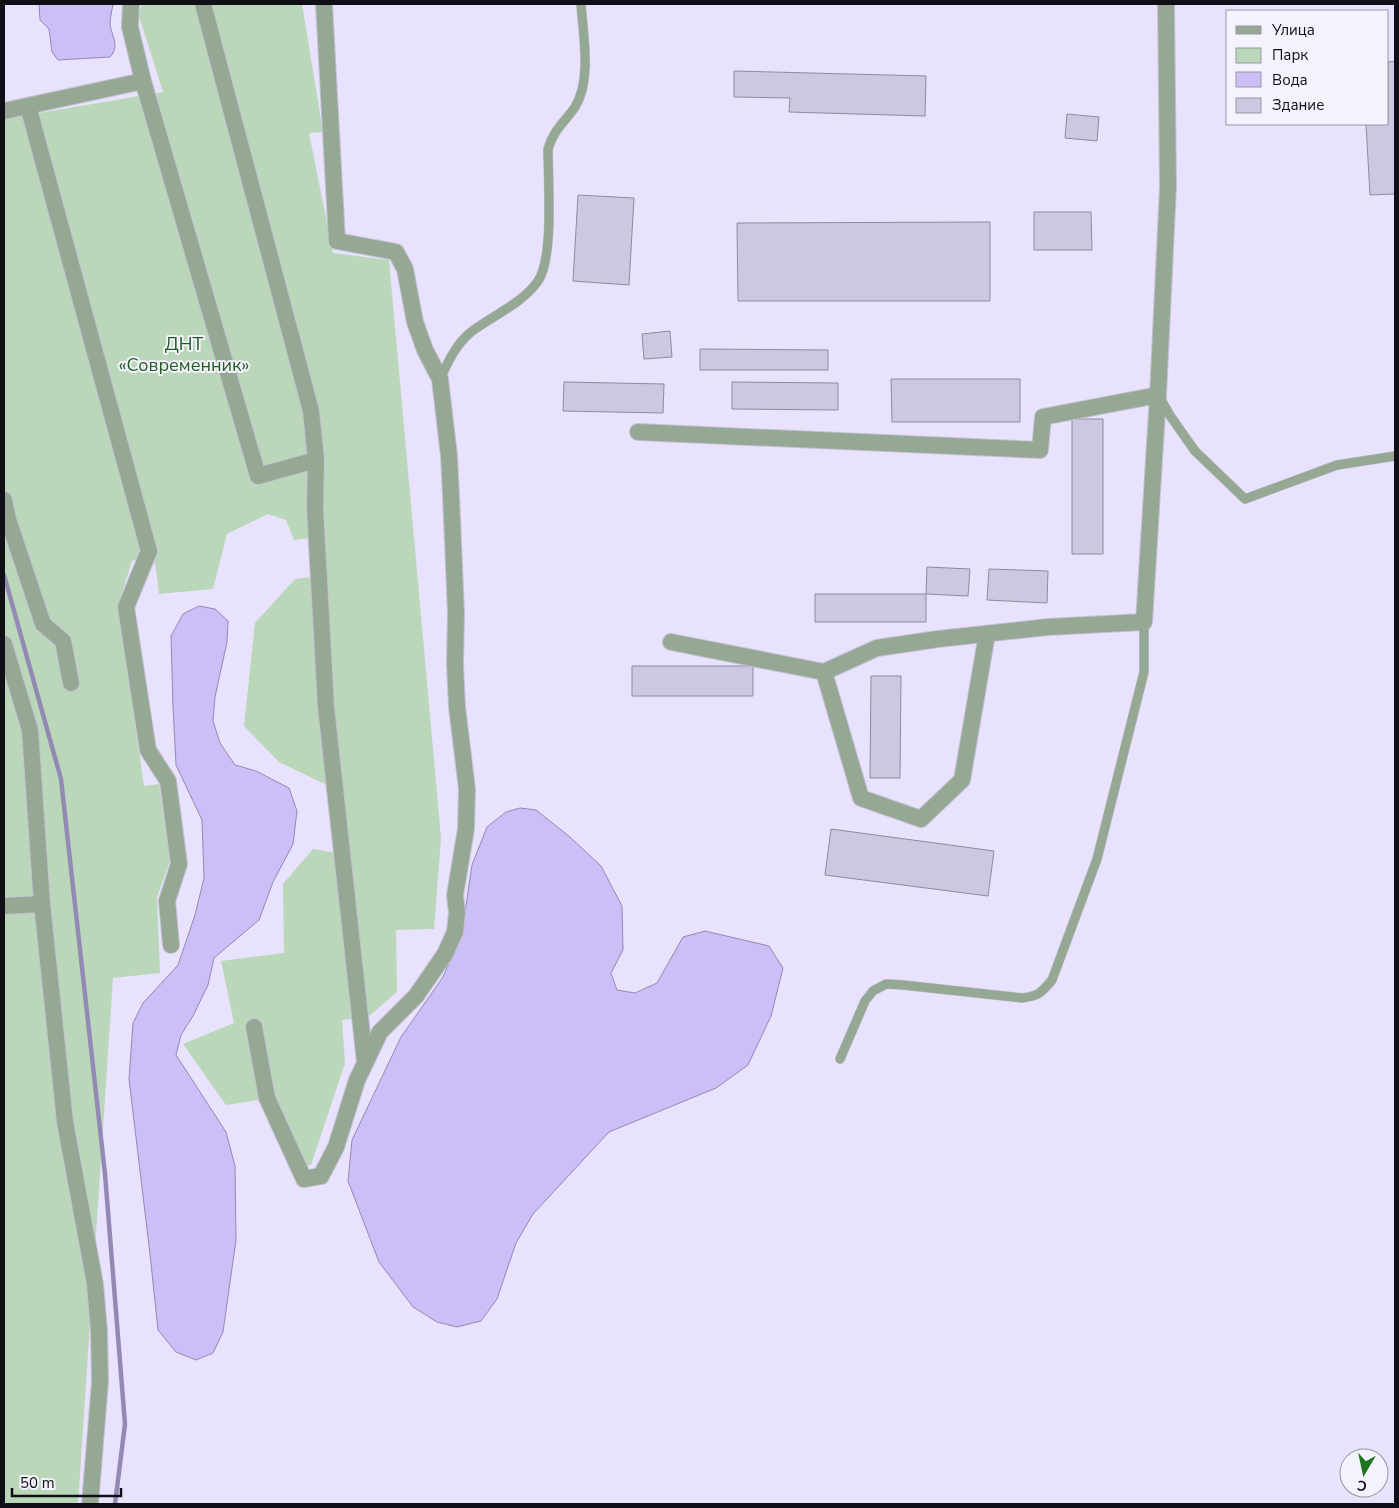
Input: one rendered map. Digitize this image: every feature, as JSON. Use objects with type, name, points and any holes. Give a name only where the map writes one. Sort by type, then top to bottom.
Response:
[{"type":"street","points":[[131,4],[130,28],[143,81],[258,476],[316,460]]},
{"type":"street","points":[[203,4],[311,411],[316,460],[315,508],[326,707],[365,1062]]},
{"type":"street","points":[[254,1026],[267,1098],[304,1179],[321,1176],[336,1148],[357,1080],[380,1032],[416,996],[445,954],[455,932],[457,913],[455,895],[466,829],[466,789],[457,707],[455,664],[456,613],[449,456],[440,379],[425,350],[416,322],[405,269],[396,252],[337,241],[324,4]]},
{"type":"street","points":[[671,642],[824,672],[877,648],[1048,627],[1144,622],[1168,187],[1166,4]]},
{"type":"street","points":[[4,111],[143,81]]},
{"type":"street","points":[[28,106],[149,551],[126,606],[148,750],[168,780],[179,864],[167,901],[171,945]]},
{"type":"street","points":[[638,432],[1040,450],[1043,417],[1158,395]]},
{"type":"street","points":[[4,500],[8,518],[43,624],[62,642],[71,683]]},
{"type":"street","points":[[824,672],[861,798],[922,819],[962,780],[987,634]]},
{"type":"street","points":[[4,644],[30,730],[42,904],[65,1122],[95,1284],[99,1331],[100,1382],[90,1504]]},
{"type":"street","points":[[4,906],[42,904]]},
{"type":"lane","points":[[440,379],[450,357],[470,333],[528,293],[539,280],[545,260],[548,234],[548,149],[551,137],[575,107],[584,83],[581,4]]},
{"type":"lane","points":[[1158,395],[1195,451],[1245,499],[1337,465],[1395,456]]},
{"type":"lane","points":[[840,1059],[865,1001],[873,991],[886,984],[1022,998],[1043,992],[1052,980],[1098,859],[1144,672],[1144,622]]},
{"type":"green space","name":"ДНТ «Современник»","points":[[141,4],[302,4],[323,132],[309,133],[333,253],[389,260],[441,838],[434,929],[396,930],[397,992],[368,1017],[342,1020],[345,1063],[311,1165],[294,1167],[259,1100],[226,1105],[183,1044],[234,1023],[221,961],[284,953],[283,884],[313,849],[338,853],[333,788],[279,762],[244,726],[255,623],[295,579],[322,576],[321,537],[294,540],[286,520],[268,514],[227,534],[213,589],[159,594],[154,555],[132,561],[118,605],[144,786],[159,784],[170,861],[157,897],[160,973],[113,978],[78,1504],[4,1504],[4,119],[163,92],[139,16]]},
{"type":"water","points":[[39,4],[113,4],[110,24],[115,45],[113,53],[110,57],[58,60],[52,52],[49,29],[40,20]]},
{"type":"water","points":[[199,606],[215,609],[228,621],[227,642],[215,697],[213,721],[220,743],[235,765],[256,771],[289,788],[297,811],[293,844],[273,882],[259,920],[214,958],[208,985],[193,1016],[181,1035],[176,1055],[226,1132],[235,1166],[236,1240],[223,1332],[213,1353],[196,1360],[176,1352],[158,1330],[129,1079],[133,1023],[143,1003],[178,965],[195,915],[204,878],[202,820],[176,765],[171,636],[183,614]]},
{"type":"water","points":[[520,808],[536,810],[570,837],[601,866],[622,906],[623,950],[611,973],[617,990],[635,993],[657,983],[683,937],[705,931],[769,946],[783,968],[771,1016],[748,1065],[716,1088],[609,1132],[533,1214],[516,1243],[497,1299],[481,1321],[457,1327],[437,1322],[413,1307],[379,1262],[348,1181],[352,1140],[401,1037],[443,977],[462,933],[472,865],[487,827],[506,812]]},
{"type":"building","points":[[1395,61],[1395,194],[1370,195],[1366,125],[1389,125],[1389,62]]},
{"type":"building","points":[[734,71],[926,76],[925,116],[789,112],[790,98],[734,97]]},
{"type":"building","points":[[1067,114],[1099,117],[1097,141],[1065,138]]},
{"type":"building","points":[[578,195],[634,198],[629,285],[573,281]]},
{"type":"building","points":[[1034,212],[1091,212],[1092,250],[1034,250]]},
{"type":"building","points":[[990,222],[990,301],[738,301],[737,223]]},
{"type":"building","points":[[670,331],[672,357],[644,359],[642,334]]},
{"type":"building","points":[[700,349],[828,350],[828,370],[700,370]]},
{"type":"building","points":[[891,379],[1020,379],[1020,422],[892,422]]},
{"type":"building","points":[[564,382],[664,384],[663,413],[563,411]]},
{"type":"building","points":[[732,382],[838,383],[838,410],[732,409]]},
{"type":"building","points":[[1072,419],[1103,419],[1103,554],[1072,554]]},
{"type":"building","points":[[927,567],[970,569],[968,596],[926,594]]},
{"type":"building","points":[[989,569],[1048,571],[1047,603],[987,600]]},
{"type":"building","points":[[815,594],[926,594],[926,622],[815,622]]},
{"type":"building","points":[[632,666],[753,666],[753,696],[632,696]]},
{"type":"building","points":[[871,676],[901,676],[900,778],[870,778]]},
{"type":"building","points":[[831,829],[994,851],[988,896],[825,875]]},
{"type":"waterway","points":[[4,575],[61,779],[105,1174],[125,1424],[115,1504]]}]
